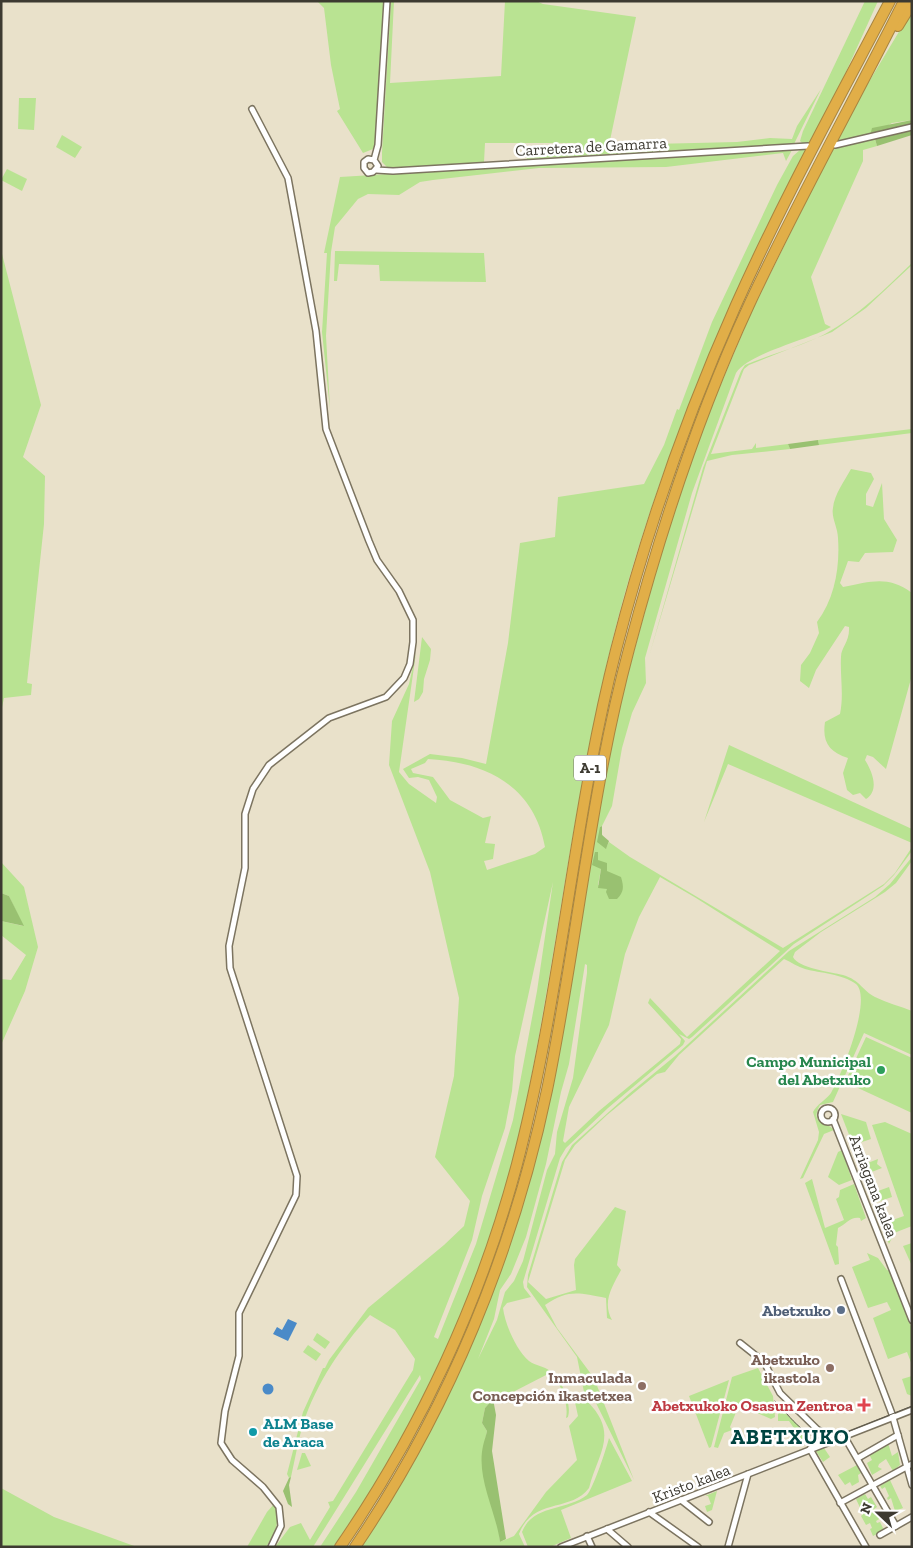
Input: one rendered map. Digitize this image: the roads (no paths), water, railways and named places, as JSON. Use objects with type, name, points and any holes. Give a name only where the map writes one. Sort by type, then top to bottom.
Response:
[{"type":"highway","points":[[851,74],[884,1]]},
{"type":"highway","name":"A-1","points":[[340,1547],[374,1496],[428,1398],[460,1328],[492,1245],[517,1163],[535,1085],[601,710],[631,595],[652,526],[698,395],[736,305],[776,221],[890,1]]},
{"type":"highway","name":"A-1","points":[[355,1547],[409,1459],[456,1366],[488,1290],[521,1190],[547,1091],[613,714],[641,603],[682,472],[748,308],[788,224],[904,1]]},
{"type":"highway","points":[[878,53],[889,42],[912,3]]},
{"type":"street","points":[[374,160],[378,145],[387,1]]},
{"type":"street","points":[[252,109],[288,178],[316,332],[323,417],[368,540],[378,560],[399,591],[413,620],[410,664],[404,678],[386,697],[329,718],[269,765],[253,789],[245,814],[245,868],[229,946],[230,968],[234,988],[296,1176],[296,1194],[239,1313],[239,1356],[225,1411],[221,1443],[232,1460],[263,1487],[280,1507],[281,1526],[271,1547]]},
{"type":"street","points":[[835,145],[912,127]]},
{"type":"street","name":"Carretera de Gamarra","points":[[376,170],[393,172],[808,146]]},
{"type":"street","points":[[368,159],[374,160],[378,166],[376,170],[368,172],[364,168],[364,162],[368,159]]},
{"type":"street","points":[[346,498],[352,495]]},
{"type":"street","points":[[362,542],[368,540]]},
{"type":"street","name":"Arriagana kalea","points":[[833,1119],[912,1320]]},
{"type":"street","points":[[841,1279],[893,1417],[905,1467],[912,1485]]},
{"type":"street","points":[[740,1343],[764,1362],[779,1391],[818,1430],[832,1438],[838,1439]]},
{"type":"street","name":"Kristo kalea","points":[[562,1546],[912,1410]]},
{"type":"street","points":[[818,1430],[819,1441],[810,1449],[866,1547]]},
{"type":"street","points":[[858,1458],[898,1435]]},
{"type":"street","points":[[844,1436],[896,1526]]},
{"type":"street","points":[[840,1503],[912,1464]]},
{"type":"street","points":[[728,1547],[748,1474]]},
{"type":"street","points":[[681,1500],[709,1522]]},
{"type":"street","points":[[649,1512],[698,1547]]},
{"type":"street","points":[[880,1535],[912,1517]]},
{"type":"street","points":[[607,1530],[628,1547]]},
{"type":"street","points":[[587,1536],[592,1547]]},
{"type":"water","points":[[288,1319],[297,1323],[288,1341],[273,1334],[277,1327],[282,1330]]},
{"type":"water","points":[[268,1383],[274,1389],[268,1395],[262,1389]]},
{"type":"tram line","points":[[775,1401],[807,1433],[823,1439],[832,1438],[912,1406]]},
{"type":"place","name":"Campo Municipal del Abetxuko","points":[[881,1070]]},
{"type":"place","name":"Abetxuko","points":[[841,1310]]},
{"type":"place","name":"Abetxuko ikastola","points":[[830,1368]]},
{"type":"place","name":"Inmaculada Concepción ikastetxea","points":[[642,1386]]},
{"type":"place","name":"Abetxukoko Osasun Zentroa","points":[[864,1405]]},
{"type":"place","name":"ALM Base de Araca","points":[[253,1432]]},
{"type":"district","name":"ABETXUKO","points":[[790,1437]]}]
